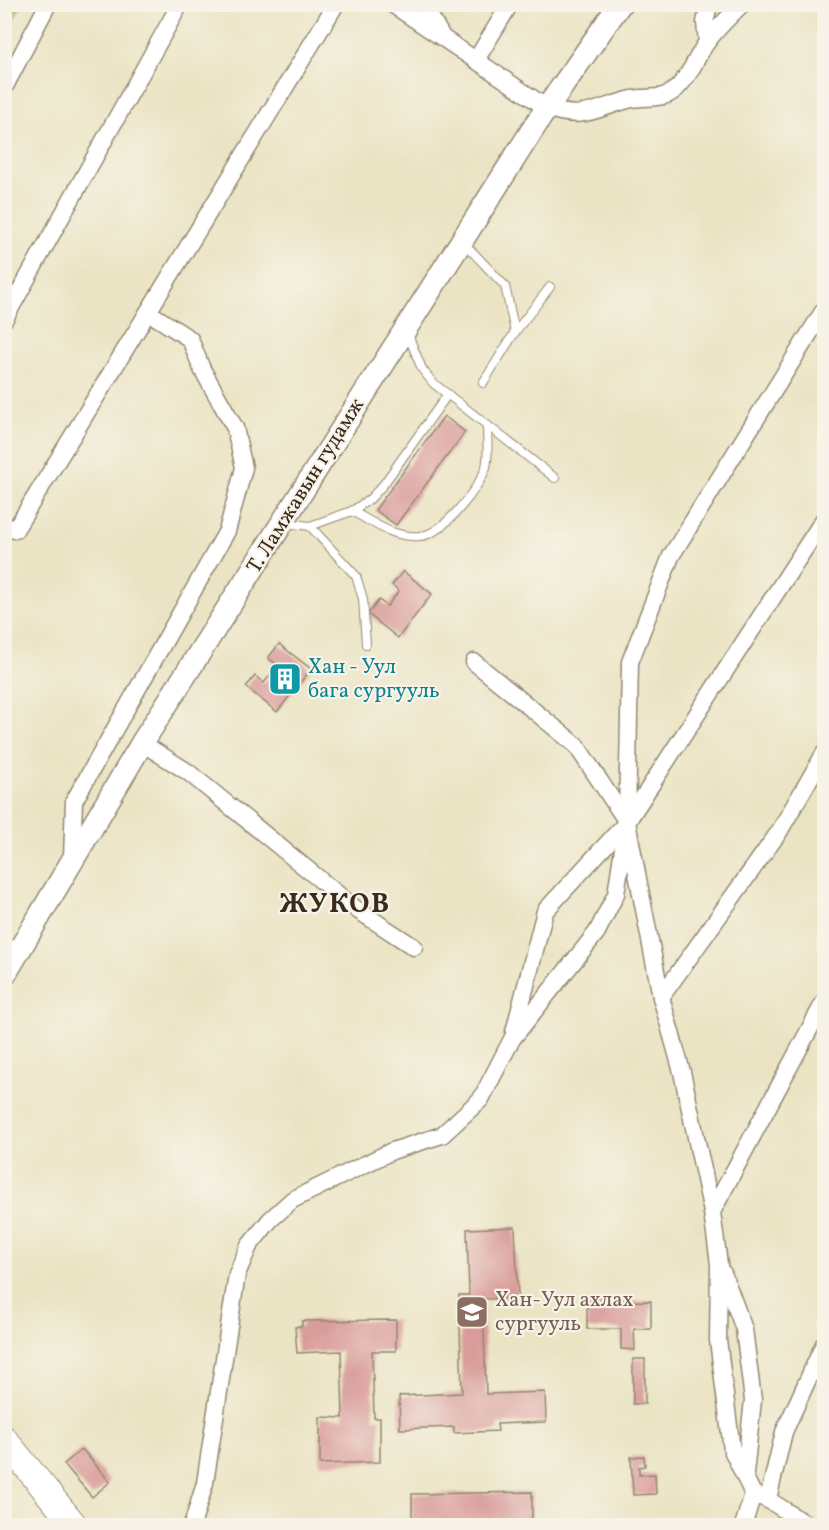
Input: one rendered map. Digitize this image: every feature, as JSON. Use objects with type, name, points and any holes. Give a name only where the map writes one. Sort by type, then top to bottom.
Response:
[{"type":"main road","points":[[4,1439],[75,1526]]},
{"type":"street","points":[[4,88],[48,4]]},
{"type":"street","points":[[4,320],[180,4]]},
{"type":"street","points":[[4,525],[15,530],[336,4]]},
{"type":"street","points":[[392,4],[547,108],[563,114],[590,114],[633,99],[654,98],[670,94],[691,70],[707,42],[742,4]]},
{"type":"street","points":[[423,4],[443,39]]},
{"type":"street","points":[[476,60],[510,4]]},
{"type":"street","name":"Т. Ламжавын гудамж","points":[[4,976],[142,743],[547,108],[620,4]]},
{"type":"street","points":[[707,42],[705,23],[709,4]]},
{"type":"street","points":[[192,1526],[205,1483],[237,1274],[249,1246],[270,1220],[292,1200],[392,1151],[442,1135],[481,1099],[512,1039],[597,932],[616,894],[627,822],[630,662],[671,556],[825,310]]},
{"type":"street","points":[[72,858],[74,801],[227,531],[244,468],[235,428],[202,369],[190,339],[148,312]]},
{"type":"street","points":[[512,1039],[545,911],[627,822],[825,519]]},
{"type":"street","points":[[474,662],[576,745],[627,822],[661,997],[682,1072],[712,1212],[719,1264],[718,1340],[732,1450],[760,1497],[802,1524]]},
{"type":"street","points":[[142,743],[188,772],[356,909],[414,947]]},
{"type":"street","points":[[661,997],[779,832],[825,754]]},
{"type":"street","points":[[712,1212],[825,1002]]},
{"type":"street","points":[[719,1264],[744,1329],[753,1400],[745,1473]]},
{"type":"street","points":[[743,1526],[760,1497],[784,1432],[825,1344]]},
{"type":"lane","points":[[462,241],[505,286],[515,332]]},
{"type":"lane","points":[[483,383],[515,332],[550,287]]},
{"type":"lane","points":[[406,329],[422,369],[433,383],[555,478]]},
{"type":"lane","points":[[283,522],[310,526],[352,511],[383,485],[448,394]]},
{"type":"lane","points":[[352,511],[389,532],[422,536],[440,527],[468,498],[486,467],[487,425]]},
{"type":"lane","points":[[310,526],[356,576],[363,599],[366,644]]},
{"type":"green space","points":[[4,5],[21,5],[5,34]]},
{"type":"building","points":[[444,416],[465,432],[396,525],[375,510]]},
{"type":"building","points":[[403,571],[432,594],[398,638],[368,614],[379,600],[387,606],[399,591],[392,585]]},
{"type":"building","name":"Хан - Уул бага сургууль","points":[[279,644],[311,669],[277,712],[246,687],[255,676],[264,683],[278,665],[268,658]]},
{"type":"building","points":[[515,1227],[518,1298],[483,1299],[486,1394],[545,1392],[546,1422],[497,1424],[498,1431],[454,1433],[454,1427],[400,1429],[399,1396],[462,1393],[459,1295],[469,1295],[467,1229]]},
{"type":"building","points":[[651,1301],[651,1329],[634,1329],[635,1350],[621,1349],[621,1329],[587,1329],[587,1302]]},
{"type":"building","points":[[396,1320],[396,1351],[372,1351],[374,1418],[380,1418],[380,1462],[320,1464],[320,1417],[343,1418],[341,1351],[297,1353],[295,1327],[302,1326],[302,1321]]},
{"type":"building","points":[[633,1359],[645,1359],[645,1404],[633,1404]]},
{"type":"building","points":[[82,1449],[110,1482],[92,1497],[64,1464]]},
{"type":"building","points":[[644,1456],[645,1466],[639,1467],[639,1475],[655,1474],[656,1494],[633,1495],[631,1457]]},
{"type":"building","points":[[532,1492],[532,1523],[412,1525],[412,1494]]},
{"type":"place","name":"Хан - Уул бага сургууль","points":[[285,679]]},
{"type":"place","name":"Хан-Уул ахлах сургууль","points":[[472,1312]]},
{"type":"district","name":"ЖУКОВ","points":[[335,905]]}]
